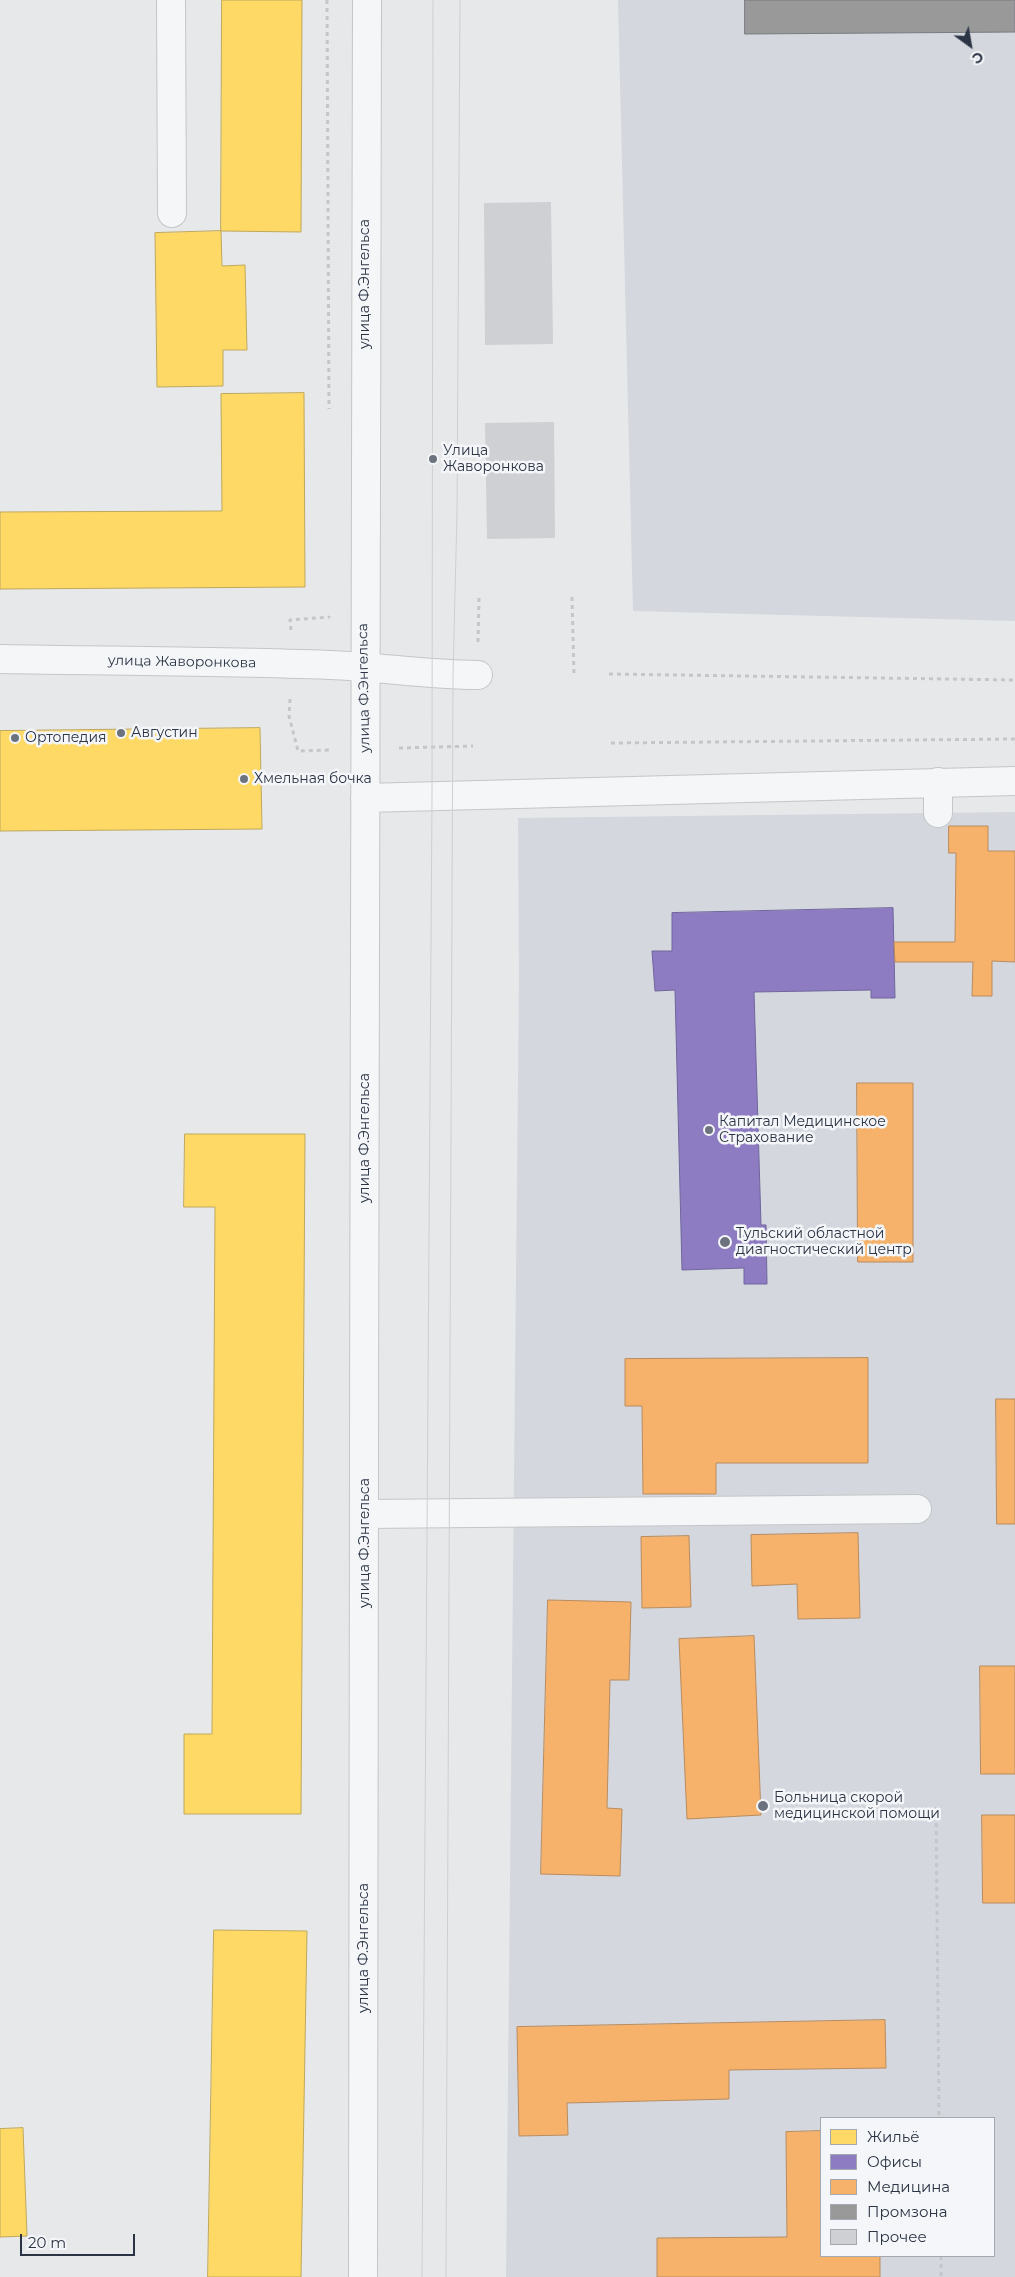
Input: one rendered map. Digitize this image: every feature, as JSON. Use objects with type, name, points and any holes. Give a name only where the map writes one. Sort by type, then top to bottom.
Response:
[{"type":"street","points":[[171,0],[172,213]]},
{"type":"street","name":"улица Ф.Энгельса","points":[[363,2277],[365,1514],[364,666],[367,0]]},
{"type":"street","name":"улица Жаворонкова","points":[[0,659],[364,666],[432,674],[478,675]]},
{"type":"street","points":[[365,798],[1015,781]]},
{"type":"street","points":[[938,782],[938,813]]},
{"type":"street","points":[[365,1514],[917,1509]]},
{"type":"path","points":[[327,0],[329,418]]},
{"type":"path","points":[[572,597],[574,674]]},
{"type":"path","points":[[478,619],[479,598]]},
{"type":"path","points":[[329,608],[330,618]]},
{"type":"path","points":[[609,674],[1015,680]]},
{"type":"path","points":[[611,743],[1015,740]]},
{"type":"path","points":[[936,1807],[939,2117]]},
{"type":"path","points":[[941,2257],[941,2277]]},
{"type":"shaded area","points":[[618,0],[1015,0],[1015,621],[633,611]]},
{"type":"shaded area","points":[[1015,812],[1015,2277],[506,2277],[519,978],[518,818]]},
{"type":"building: Жильё","points":[[222,0],[302,0],[301,232],[221,231]]},
{"type":"building: Жильё","points":[[221,231],[222,266],[245,265],[247,350],[223,350],[223,386],[157,387],[155,233]]},
{"type":"building: Жильё","points":[[304,393],[305,587],[0,589],[0,512],[222,511],[221,394]]},
{"type":"building: Жильё","points":[[260,728],[262,829],[0,831],[0,731]]},
{"type":"building: Жильё","points":[[185,1134],[305,1134],[301,1814],[184,1814],[184,1734],[212,1734],[215,1207],[184,1207]]},
{"type":"building: Жильё","points":[[214,1930],[307,1931],[301,2277],[208,2277]]},
{"type":"building: Жильё","points":[[23,2128],[27,2236],[0,2237],[0,2129]]},
{"type":"building: Офисы","points":[[893,908],[895,998],[871,998],[871,990],[754,992],[761,1225],[766,1225],[767,1284],[744,1284],[744,1268],[682,1270],[675,990],[655,991],[652,951],[672,951],[672,913]]},
{"type":"building: Медицина","points":[[949,826],[988,826],[988,851],[1015,851],[1015,962],[992,961],[992,996],[972,996],[973,962],[895,962],[894,942],[955,942],[956,853],[949,853]]},
{"type":"building: Медицина","points":[[857,1083],[913,1083],[913,1262],[858,1262]]},
{"type":"building: Медицина","points":[[868,1358],[868,1463],[716,1463],[716,1494],[643,1494],[642,1406],[625,1406],[625,1359]]},
{"type":"building: Медицина","points":[[996,1399],[1015,1399],[1015,1524],[997,1524]]},
{"type":"building: Медицина","points":[[858,1533],[860,1618],[798,1619],[797,1584],[752,1586],[751,1535]]},
{"type":"building: Медицина","points":[[689,1536],[691,1607],[642,1608],[641,1537]]},
{"type":"building: Медицина","points":[[548,1600],[631,1602],[629,1680],[610,1680],[607,1808],[622,1809],[620,1876],[541,1874]]},
{"type":"building: Медицина","points":[[754,1636],[761,1815],[687,1819],[679,1639]]},
{"type":"building: Медицина","points":[[980,1666],[1015,1666],[1015,1774],[981,1774]]},
{"type":"building: Медицина","points":[[982,1815],[1015,1815],[1015,1903],[983,1903]]},
{"type":"building: Медицина","points":[[885,2020],[886,2068],[729,2070],[729,2099],[567,2103],[568,2135],[519,2136],[517,2027]]},
{"type":"building: Медицина","points":[[820,2131],[820,2257],[880,2257],[880,2277],[657,2277],[657,2238],[787,2237],[786,2132]]},
{"type":"building: Промзона","points":[[745,0],[1015,0],[1015,32],[745,34]]},
{"type":"building: Прочее","points":[[551,202],[553,344],[485,345],[484,203]]},
{"type":"building: Прочее","points":[[554,422],[555,538],[487,539],[485,423]]},
{"type":"tram line","points":[[422,2277],[432,797],[433,0]]},
{"type":"tram line","points":[[446,2277],[453,675],[457,512],[460,0]]},
{"type":"place","name":"Улица Жаворонкова","points":[[433,459]]},
{"type":"place","name":"Августин","points":[[121,733]]},
{"type":"place","name":"Ортопедия","points":[[15,738]]},
{"type":"place","name":"Хмельная бочка","points":[[244,779]]},
{"type":"place","name":"Капитал Медицинское Страхование","points":[[709,1130]]},
{"type":"place","name":"Тульский областной диагностический центр","points":[[725,1242]]},
{"type":"place","name":"Больница скорой медицинской помощи","points":[[763,1806]]}]
